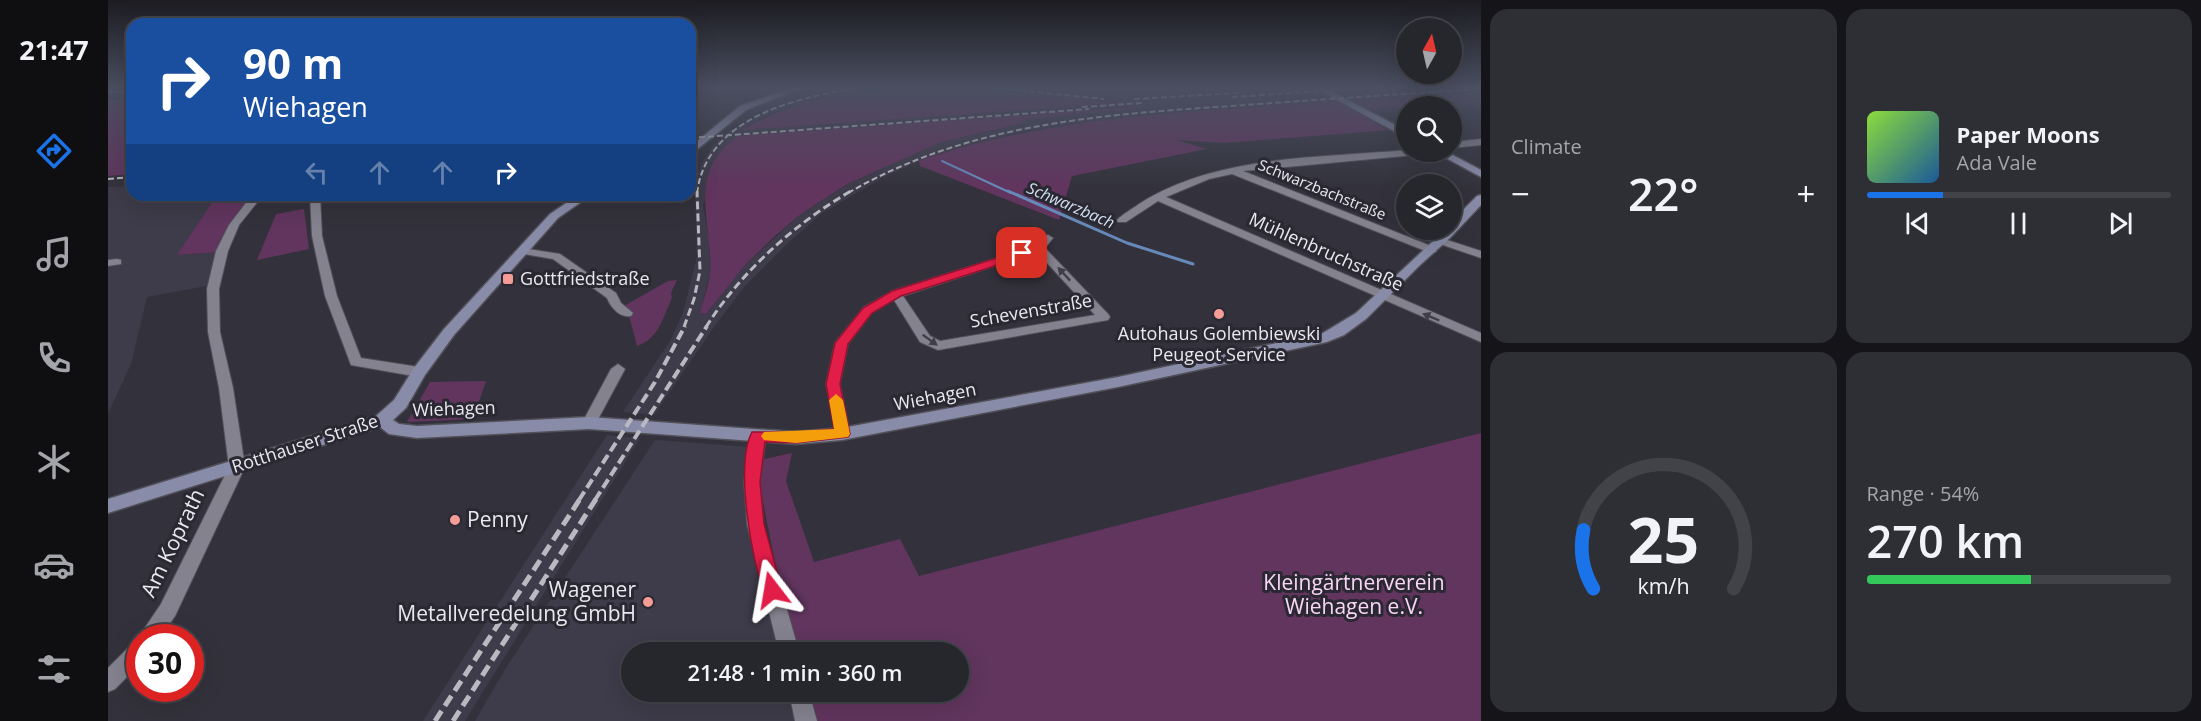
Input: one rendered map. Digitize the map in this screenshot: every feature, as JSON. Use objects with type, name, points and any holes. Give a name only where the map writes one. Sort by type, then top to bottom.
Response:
[{"type":"main road","points":[[696,147],[728,121]]},
{"type":"main road","points":[[1380,121],[1396,129]]},
{"type":"main road","points":[[1459,162],[1481,174]]},
{"type":"main road","name":"Wiehagen","points":[[1462,218],[1481,198]]},
{"type":"main road","name":"Rotthauser Straße","points":[[108,506],[382,420],[400,404],[419,372],[449,332],[554,216],[576,201]]},
{"type":"main road","name":"Wiehagen","points":[[382,420],[395,430],[417,432],[589,423],[796,438],[842,434],[1118,382],[1313,341],[1340,332],[1381,296],[1411,265],[1441,240]]},
{"type":"street","points":[[1462,144],[1481,142]]},
{"type":"street","points":[[1122,220],[1157,197],[1206,177],[1249,167],[1396,154]]},
{"type":"street","name":"Schwarzbachstraße","points":[[1234,171],[1436,246],[1481,255]]},
{"type":"street","name":"Mühlenbruchstraße","points":[[1157,197],[1481,338]]},
{"type":"street","points":[[237,467],[226,388],[214,332],[213,289],[222,251],[234,225],[251,201]]},
{"type":"street","points":[[315,201],[317,236],[331,296],[356,362],[419,372]]},
{"type":"street","points":[[842,434],[833,384],[842,343],[868,310],[896,294],[1039,248],[1048,238]]},
{"type":"street","name":"Schevenstraße","points":[[896,294],[925,339],[938,346],[1104,317],[1039,248]]},
{"type":"street","points":[[522,251],[556,256],[612,296],[616,305],[627,313]]},
{"type":"street","points":[[589,423],[618,369]]},
{"type":"street","points":[[758,436],[752,482],[756,524],[786,642]]},
{"type":"street","name":"Am Koprath","points":[[158,624],[168,610],[237,467]]},
{"type":"street","points":[[108,681],[126,664]]},
{"type":"street","points":[[801,702],[806,721]]},
{"type":"shaded area","points":[[747,121],[759,121],[743,129],[863,121],[955,121],[738,136],[703,205],[709,239],[710,274],[700,313],[706,314],[745,265],[801,214],[847,184],[941,142],[1023,123],[1023,121],[1110,121],[1016,133],[955,149],[919,161],[882,178],[821,214],[745,286],[654,415],[623,412],[670,341],[683,313],[697,257],[696,179],[702,163],[713,146],[732,129]]},
{"type":"shaded area","points":[[126,186],[126,201],[213,201],[178,255],[219,252],[212,285],[147,297],[131,364],[108,414],[108,264],[123,260],[108,261],[108,187]]},
{"type":"shaded area","points":[[607,435],[640,438],[465,721],[423,721]]},
{"type":"shaded area","points":[[655,440],[751,447],[782,642],[621,642],[621,702],[796,702],[801,721],[475,721],[504,671]]},
{"type":"green space","points":[[108,121],[126,121],[126,174],[108,176]]},
{"type":"green space","points":[[760,121],[872,121],[741,130]]},
{"type":"green space","points":[[947,121],[1023,121],[1023,123],[941,142],[847,184],[801,214],[774,237],[745,265],[706,314],[700,313],[710,273],[705,199],[707,182],[712,166],[722,151],[738,136]]},
{"type":"green space","points":[[1103,121],[1372,121],[1388,130],[1225,143],[1176,140],[1207,149],[1072,176],[1059,220],[920,166],[919,161],[970,145],[1073,124]]},
{"type":"green space","points":[[213,201],[248,201],[219,252],[177,255]]},
{"type":"green space","points":[[304,209],[309,249],[257,260],[276,214]]},
{"type":"green space","points":[[677,280],[671,293],[672,298],[655,333],[637,346],[627,308],[624,306],[668,281]]},
{"type":"green space","points":[[486,381],[473,419],[407,422],[430,382]]},
{"type":"green space","name":"Kleingärtnerverein Wiehagen e.V.","points":[[1481,433],[1481,721],[813,721],[807,702],[969,702],[969,642],[791,642],[760,487],[764,459],[792,453],[786,481],[814,562],[900,539],[919,576]]},
{"type":"waterway","name":"Schwarzbach","points":[[942,161],[1011,193]]},
{"type":"waterway","name":"Schwarzbach","points":[[1008,191],[1127,243],[1193,264]]},
{"type":"railway","points":[[730,135],[750,121]]},
{"type":"railway","points":[[730,135],[929,121]]},
{"type":"railway","points":[[848,193],[893,170],[939,152],[986,138],[1072,121]]},
{"type":"railway","points":[[696,138],[730,135]]},
{"type":"railway","points":[[697,193],[705,166],[719,145],[730,135]]},
{"type":"railway","points":[[108,179],[126,178]]},
{"type":"railway","points":[[706,327],[735,287],[770,251],[809,218],[851,191]]},
{"type":"railway","points":[[684,327],[694,299],[700,271],[697,193]]},
{"type":"railway","points":[[579,500],[655,382],[685,326]]},
{"type":"railway","points":[[595,500],[707,326]]},
{"type":"railway","points":[[435,721],[580,499]]},
{"type":"railway","points":[[453,721],[596,499]]},
{"type":"slow traffic","points":[[769,436],[796,438],[842,434],[836,400]]},
{"type":"place","name":"Gottfriedstraße","points":[[508,279]]},
{"type":"place","name":"Autohaus Golembiewski Peugeot Service","points":[[1219,314]]},
{"type":"place","name":"Penny","points":[[455,520]]},
{"type":"place","name":"Wagener Metallveredelung GmbH","points":[[648,602]]},
{"type":"route","points":[[772,590],[756,524],[752,482],[758,436],[796,438],[842,434],[833,384],[842,343],[868,310],[896,294],[1022,253]]}]
